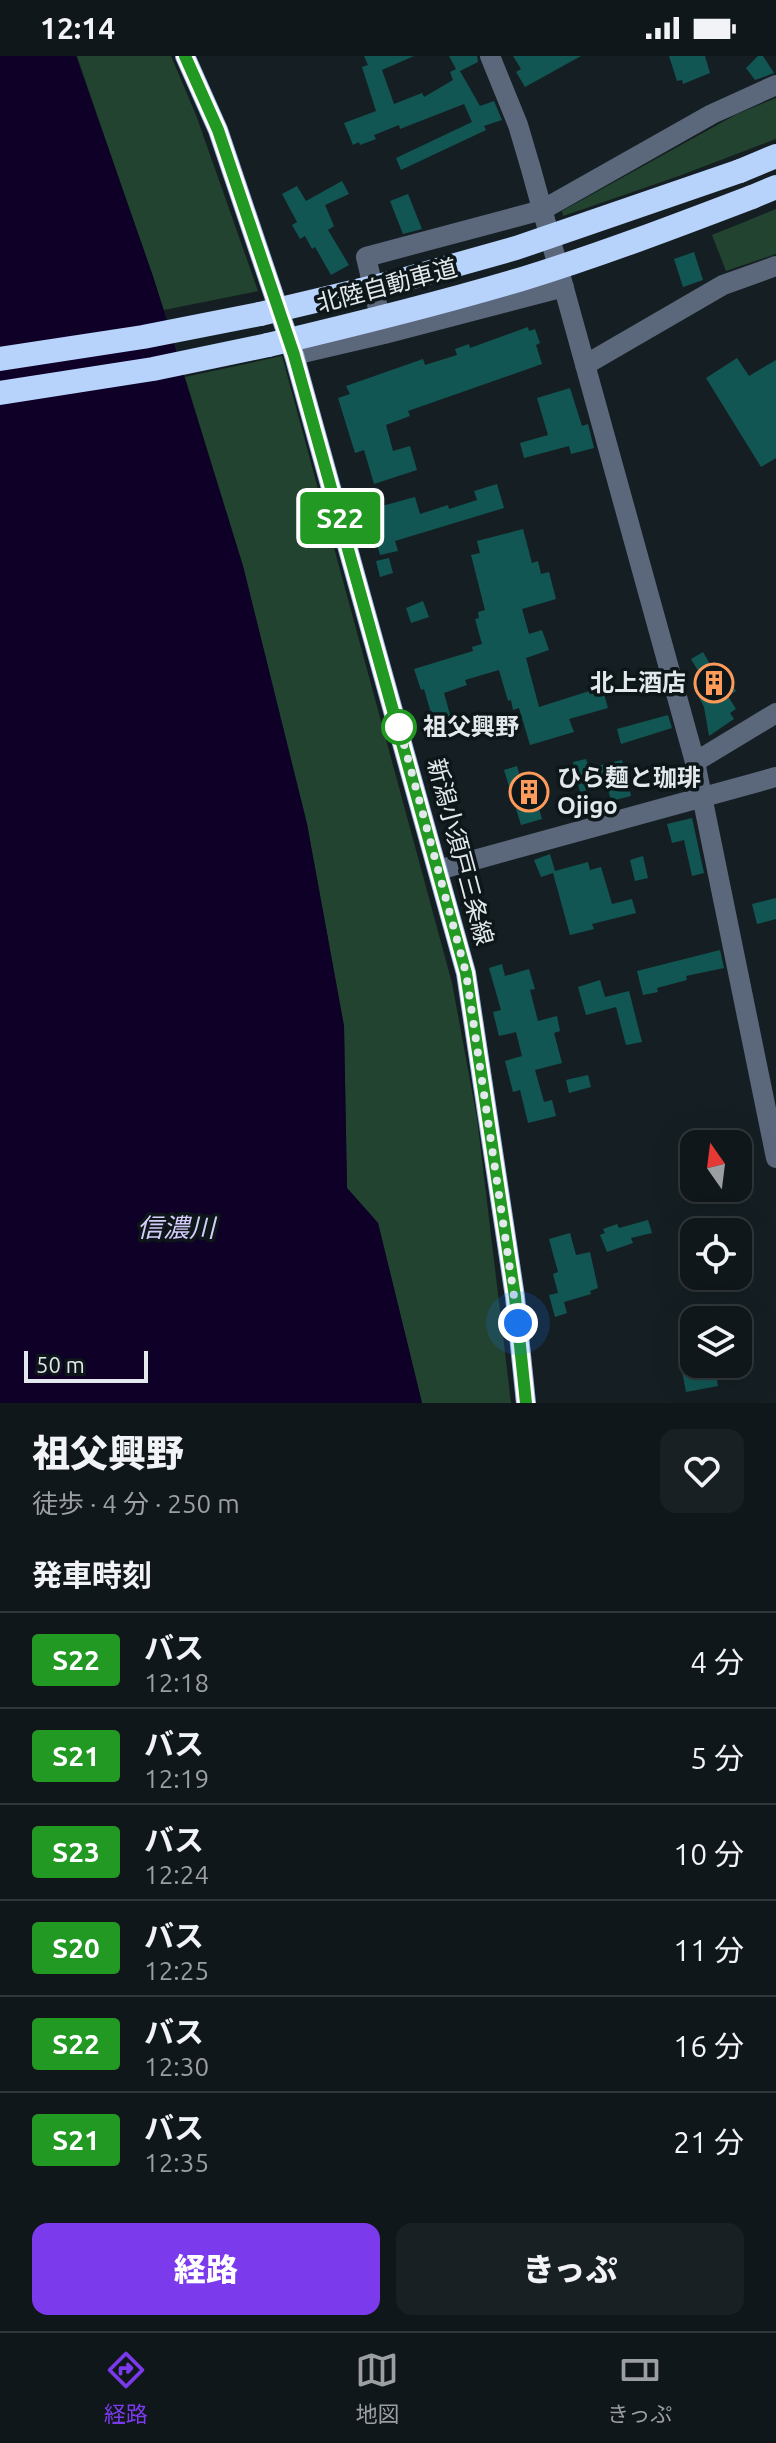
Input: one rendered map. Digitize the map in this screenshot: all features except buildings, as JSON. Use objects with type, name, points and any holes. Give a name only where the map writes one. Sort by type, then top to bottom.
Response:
[{"type":"highway","name":"北陸自動車道","points":[[0,359],[143,337],[260,314],[395,282],[516,248],[776,156]]},
{"type":"highway","name":"北陸自動車道","points":[[0,393],[153,369],[401,313],[624,245],[776,187]]},
{"type":"main road","name":"新潟小須戸三条線","points":[[185,56],[218,130],[294,355],[466,973],[515,1297],[526,1403]]},
{"type":"street","points":[[490,56],[518,125],[695,762],[776,1158]]},
{"type":"street","points":[[384,334],[366,257],[542,210],[712,114],[776,85]]},
{"type":"street","points":[[585,365],[723,285],[776,266]]},
{"type":"street","points":[[294,355],[564,287]]},
{"type":"street","points":[[695,762],[776,713]]},
{"type":"street","points":[[438,870],[776,777]]},
{"type":"green space","points":[[77,56],[171,56],[196,115],[258,291],[164,310]]},
{"type":"green space","points":[[776,98],[776,139],[563,216],[562,211],[737,114]]},
{"type":"green space","points":[[776,209],[776,254],[726,271],[712,235]]},
{"type":"green space","points":[[282,356],[452,983],[477,1118],[511,1403],[422,1403],[378,1223],[347,1188],[344,1026],[307,824],[243,566],[185,377]]},
{"type":"water","name":"信濃川","points":[[0,56],[76,56],[153,276],[243,566],[307,824],[344,1026],[347,1188],[378,1223],[422,1403],[0,1403]]},
{"type":"bus line","name":"S22","points":[[185,56],[218,130],[294,355],[466,973],[515,1297],[526,1403]]},
{"type":"place","name":"北上酒店","points":[[714,683]]},
{"type":"place","name":"祖父興野","points":[[399,727]]},
{"type":"place","name":"ひら麺と珈琲 Ojigo","points":[[529,792]]},
{"type":"route","points":[[399,727],[398,722],[466,973],[518,1323]]}]
